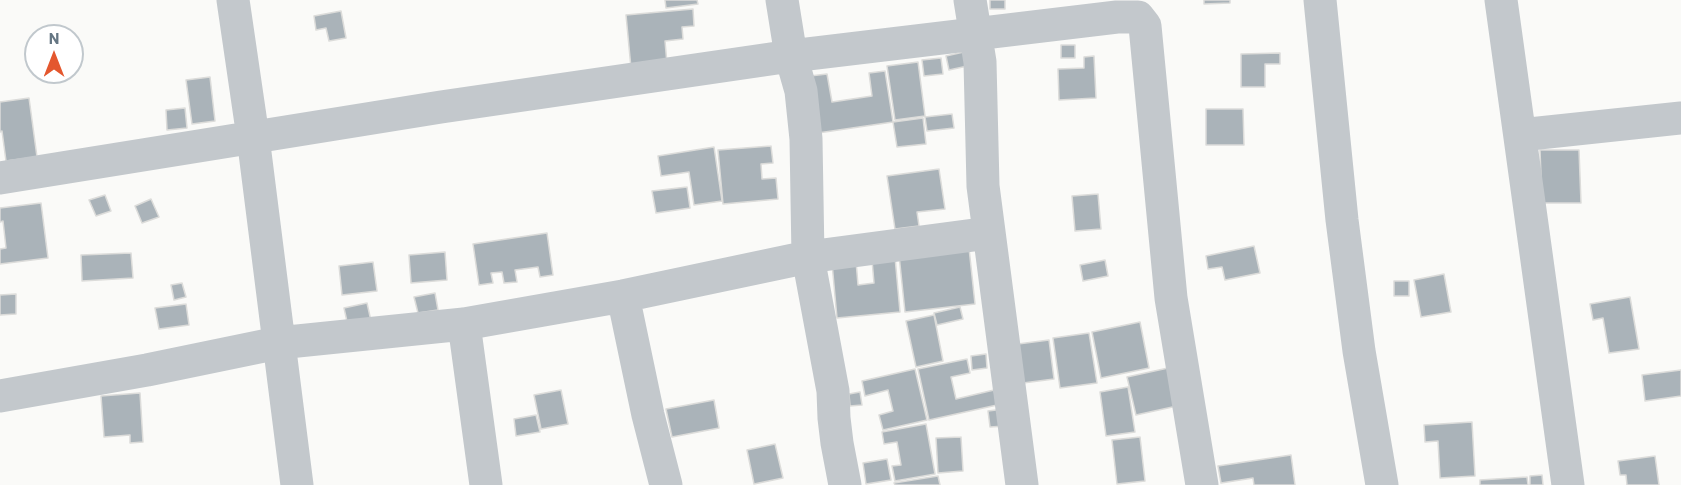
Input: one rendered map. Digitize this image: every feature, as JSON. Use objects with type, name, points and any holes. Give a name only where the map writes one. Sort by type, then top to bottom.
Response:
[{"type":"street","points":[[233,0],[253,137],[297,485]]},
{"type":"street","points":[[782,0],[804,116],[808,257],[833,391],[836,434],[845,485]]},
{"type":"street","points":[[970,0],[980,62],[983,186],[1022,485]]},
{"type":"street","points":[[1320,0],[1342,220],[1359,351],[1382,485]]},
{"type":"street","points":[[1501,0],[1568,485]]},
{"type":"street","points":[[0,178],[441,107],[791,56],[975,33],[1118,17],[1138,17],[1145,26],[1171,298],[1202,485]]},
{"type":"street","points":[[1520,135],[1681,118]]},
{"type":"street","points":[[0,396],[147,370],[278,343],[464,324],[622,296],[808,257],[989,233]]},
{"type":"street","points":[[622,296],[666,485]]},
{"type":"street","points":[[464,324],[486,485]]},
{"type":"building","points":[[665,0],[697,0],[698,4],[666,8]]},
{"type":"building","points":[[990,0],[1005,0],[1005,9],[990,9]]},
{"type":"building","points":[[1204,0],[1230,0],[1230,3],[1204,4]]},
{"type":"building","points":[[693,9],[694,26],[682,27],[683,39],[665,41],[667,64],[631,68],[626,15]]},
{"type":"building","points":[[341,11],[346,38],[329,41],[326,28],[316,30],[314,16]]},
{"type":"building","points":[[1061,45],[1075,45],[1075,58],[1061,58]]},
{"type":"building","points":[[968,51],[972,65],[949,70],[946,56]]},
{"type":"building","points":[[1280,53],[1280,64],[1265,64],[1265,87],[1241,87],[1241,54]]},
{"type":"building","points":[[1094,56],[1096,98],[1059,100],[1058,69],[1084,68],[1084,57]]},
{"type":"building","points":[[941,58],[943,74],[924,76],[922,60]]},
{"type":"building","points":[[918,62],[925,116],[895,120],[887,66]]},
{"type":"building","points":[[885,71],[893,122],[818,133],[810,76],[827,74],[832,102],[872,96],[869,73]]},
{"type":"building","points":[[210,77],[215,121],[192,124],[186,80]]},
{"type":"building","points":[[29,98],[37,157],[6,161],[2,131],[0,132],[0,102]]},
{"type":"building","points":[[185,108],[187,128],[167,130],[166,110]]},
{"type":"building","points":[[1206,109],[1243,109],[1244,145],[1206,145]]},
{"type":"building","points":[[952,114],[954,128],[927,131],[925,117]]},
{"type":"building","points":[[923,118],[926,144],[897,147],[893,122]]},
{"type":"building","points":[[771,146],[773,163],[761,164],[762,179],[776,178],[778,199],[723,204],[718,150]]},
{"type":"building","points":[[714,147],[722,201],[694,205],[689,172],[661,176],[658,156]]},
{"type":"building","points":[[1540,150],[1579,150],[1581,203],[1542,203]]},
{"type":"building","points":[[939,169],[945,209],[917,212],[919,226],[895,229],[887,176]]},
{"type":"building","points":[[687,187],[690,208],[656,213],[652,191]]},
{"type":"building","points":[[1098,194],[1101,229],[1075,231],[1072,196]]},
{"type":"building","points":[[105,195],[111,211],[96,216],[89,200]]},
{"type":"building","points":[[151,199],[159,217],[142,223],[135,206]]},
{"type":"building","points":[[41,203],[48,258],[0,264],[0,249],[6,248],[3,221],[0,222],[0,208]]},
{"type":"building","points":[[547,233],[553,275],[540,277],[538,267],[515,270],[517,282],[504,283],[502,272],[491,273],[493,283],[479,285],[473,244]]},
{"type":"building","points":[[1254,246],[1260,273],[1225,280],[1222,267],[1208,269],[1206,256]]},
{"type":"building","points":[[969,248],[975,304],[905,312],[899,255]]},
{"type":"building","points":[[445,252],[447,280],[411,283],[409,255]]},
{"type":"building","points":[[131,253],[133,278],[82,281],[81,255]]},
{"type":"building","points":[[895,257],[900,312],[837,318],[832,263],[856,261],[858,285],[874,283],[872,260]]},
{"type":"building","points":[[1105,260],[1108,276],[1083,281],[1080,265]]},
{"type":"building","points":[[373,262],[377,291],[342,295],[339,266]]},
{"type":"building","points":[[1444,274],[1451,312],[1421,317],[1414,280]]},
{"type":"building","points":[[1394,281],[1409,281],[1409,296],[1394,296]]},
{"type":"building","points":[[182,283],[186,297],[174,300],[171,285]]},
{"type":"building","points":[[435,293],[438,310],[418,313],[414,297]]},
{"type":"building","points":[[16,294],[16,314],[0,315],[0,295]]},
{"type":"building","points":[[1630,297],[1639,349],[1609,353],[1603,318],[1593,320],[1590,304]]},
{"type":"building","points":[[367,303],[371,321],[348,326],[344,308]]},
{"type":"building","points":[[186,304],[189,325],[159,329],[155,308]]},
{"type":"building","points":[[960,307],[963,319],[937,325],[934,313]]},
{"type":"building","points":[[934,315],[943,361],[916,367],[906,321]]},
{"type":"building","points":[[1140,322],[1149,368],[1101,378],[1092,332]]},
{"type":"building","points":[[1089,333],[1097,383],[1060,388],[1053,338]]},
{"type":"building","points":[[1049,340],[1054,379],[1023,383],[1018,344]]},
{"type":"building","points":[[986,354],[987,368],[972,370],[971,356]]},
{"type":"building","points":[[967,359],[970,373],[951,377],[956,399],[994,390],[997,405],[929,420],[918,369]]},
{"type":"building","points":[[1168,368],[1177,406],[1136,415],[1127,377]]},
{"type":"building","points":[[915,369],[927,420],[883,430],[879,415],[893,411],[888,390],[865,396],[862,381]]},
{"type":"building","points":[[1681,370],[1681,396],[1645,401],[1642,375]]},
{"type":"building","points":[[1128,387],[1135,432],[1106,436],[1100,392]]},
{"type":"building","points":[[561,390],[568,424],[541,429],[534,395]]},
{"type":"building","points":[[860,392],[862,405],[850,406],[849,394]]},
{"type":"building","points":[[140,393],[143,442],[130,443],[130,435],[104,437],[101,396]]},
{"type":"building","points":[[714,400],[719,428],[672,437],[666,409]]},
{"type":"building","points":[[1004,409],[1005,426],[990,427],[988,411]]},
{"type":"building","points":[[536,415],[540,432],[516,436],[514,419]]},
{"type":"building","points":[[1472,422],[1475,476],[1440,478],[1438,441],[1425,442],[1424,425]]},
{"type":"building","points":[[926,424],[935,474],[895,481],[892,466],[901,465],[897,442],[884,444],[882,432]]},
{"type":"building","points":[[961,437],[963,471],[938,473],[936,438]]},
{"type":"building","points":[[1140,437],[1145,481],[1117,484],[1112,440]]},
{"type":"building","points":[[775,444],[783,478],[754,484],[747,450]]},
{"type":"building","points":[[1291,455],[1295,485],[1254,485],[1253,478],[1221,483],[1218,466]]},
{"type":"building","points":[[1655,456],[1659,485],[1627,485],[1626,475],[1620,475],[1618,461]]},
{"type":"building","points":[[887,459],[891,480],[866,484],[863,463]]},
{"type":"building","points":[[1542,475],[1543,485],[1530,485],[1530,476]]},
{"type":"building","points":[[938,476],[940,485],[895,485],[894,483]]},
{"type":"building","points":[[1527,477],[1528,485],[1480,485],[1480,480]]}]
